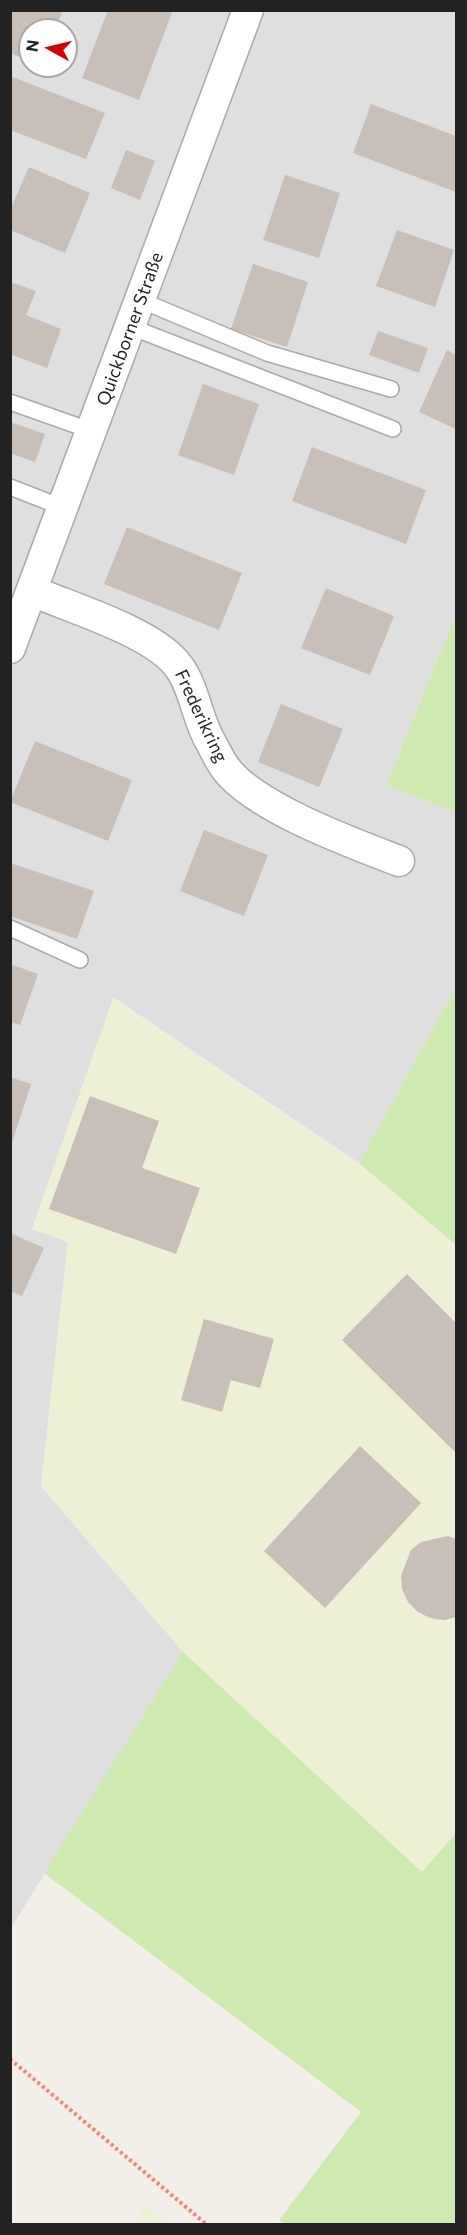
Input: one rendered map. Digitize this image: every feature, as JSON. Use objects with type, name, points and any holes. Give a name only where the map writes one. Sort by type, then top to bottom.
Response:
[{"type":"street","name":"Quickborner Straße","points":[[10,648],[248,10]]},
{"type":"street","name":"Frederikring","points":[[32,591],[150,642],[176,663],[190,691],[208,738],[227,770],[265,801],[340,839],[399,861]]},
{"type":"lane","points":[[136,314],[391,389]]},
{"type":"lane","points":[[136,314],[393,429]]},
{"type":"lane","points":[[10,402],[92,431]]},
{"type":"lane","points":[[10,487],[63,508]]},
{"type":"lane","points":[[10,928],[80,960]]},
{"type":"path","points":[[10,2059],[206,2224]]},
{"type":"shaded area","points":[[11,11],[456,11],[456,614],[386,786],[456,812],[456,987],[359,1163],[114,998],[32,1229],[68,1242],[41,1486],[183,1652],[11,1928]]},
{"type":"green space","points":[[456,614],[456,812],[386,786]]},
{"type":"green space","points":[[456,987],[456,1245],[359,1163]]},
{"type":"green space","points":[[113,998],[359,1163],[456,1245],[456,1833],[422,1872],[183,1652],[41,1486],[68,1242],[32,1229]]},
{"type":"green space","points":[[183,1652],[422,1872],[456,1833],[456,2224],[285,2224],[279,2220],[361,2112],[44,1873]]},
{"type":"green space","points":[[147,2206],[169,2224],[132,2224]]},
{"type":"building","points":[[10,10],[63,10],[60,18],[18,18],[18,56],[10,53]]},
{"type":"building","points":[[108,10],[173,10],[139,100],[82,78]]},
{"type":"building","points":[[10,76],[105,113],[86,159],[10,130]]},
{"type":"building","points":[[371,104],[456,136],[456,192],[353,153]]},
{"type":"building","points":[[126,150],[155,161],[140,200],[111,188]]},
{"type":"building","points":[[29,167],[90,193],[65,253],[10,230],[10,210]]},
{"type":"building","points":[[285,175],[340,193],[319,258],[263,240]]},
{"type":"building","points":[[397,230],[454,250],[435,307],[376,286]]},
{"type":"building","points":[[253,264],[308,282],[287,347],[231,329]]},
{"type":"building","points":[[10,282],[36,291],[26,315],[61,329],[47,368],[10,354]]},
{"type":"building","points":[[378,331],[428,348],[419,373],[369,355]]},
{"type":"building","points":[[447,350],[456,355],[456,429],[419,412]]},
{"type":"building","points":[[203,384],[259,404],[234,475],[178,455]]},
{"type":"building","points":[[10,422],[45,434],[35,462],[10,453]]},
{"type":"building","points":[[312,447],[426,490],[406,544],[292,501]]},
{"type":"building","points":[[127,527],[242,573],[219,630],[104,584]]},
{"type":"building","points":[[326,588],[394,616],[370,675],[301,648]]},
{"type":"building","points":[[281,704],[343,729],[319,787],[258,762]]},
{"type":"building","points":[[35,741],[132,780],[108,841],[10,802]]},
{"type":"building","points":[[204,830],[268,855],[244,916],[180,891]]},
{"type":"building","points":[[10,863],[94,891],[77,939],[10,916]]},
{"type":"building","points":[[10,964],[38,974],[20,1025],[10,1022]]},
{"type":"building","points":[[10,1077],[31,1084],[11,1146],[10,1146]]},
{"type":"building","points":[[90,1096],[159,1121],[142,1168],[200,1188],[176,1254],[49,1209]]},
{"type":"building","points":[[10,1233],[44,1248],[22,1296],[10,1291]]},
{"type":"building","points":[[407,1274],[456,1323],[456,1453],[342,1340]]},
{"type":"building","points":[[204,1319],[274,1339],[260,1388],[231,1380],[222,1412],[181,1400]]},
{"type":"building","points":[[360,1446],[421,1503],[325,1608],[264,1551]]},
{"type":"building","points":[[448,1536],[456,1539],[456,1617],[444,1620],[430,1618],[418,1612],[408,1602],[402,1589],[401,1576],[411,1550],[421,1542]]}]
